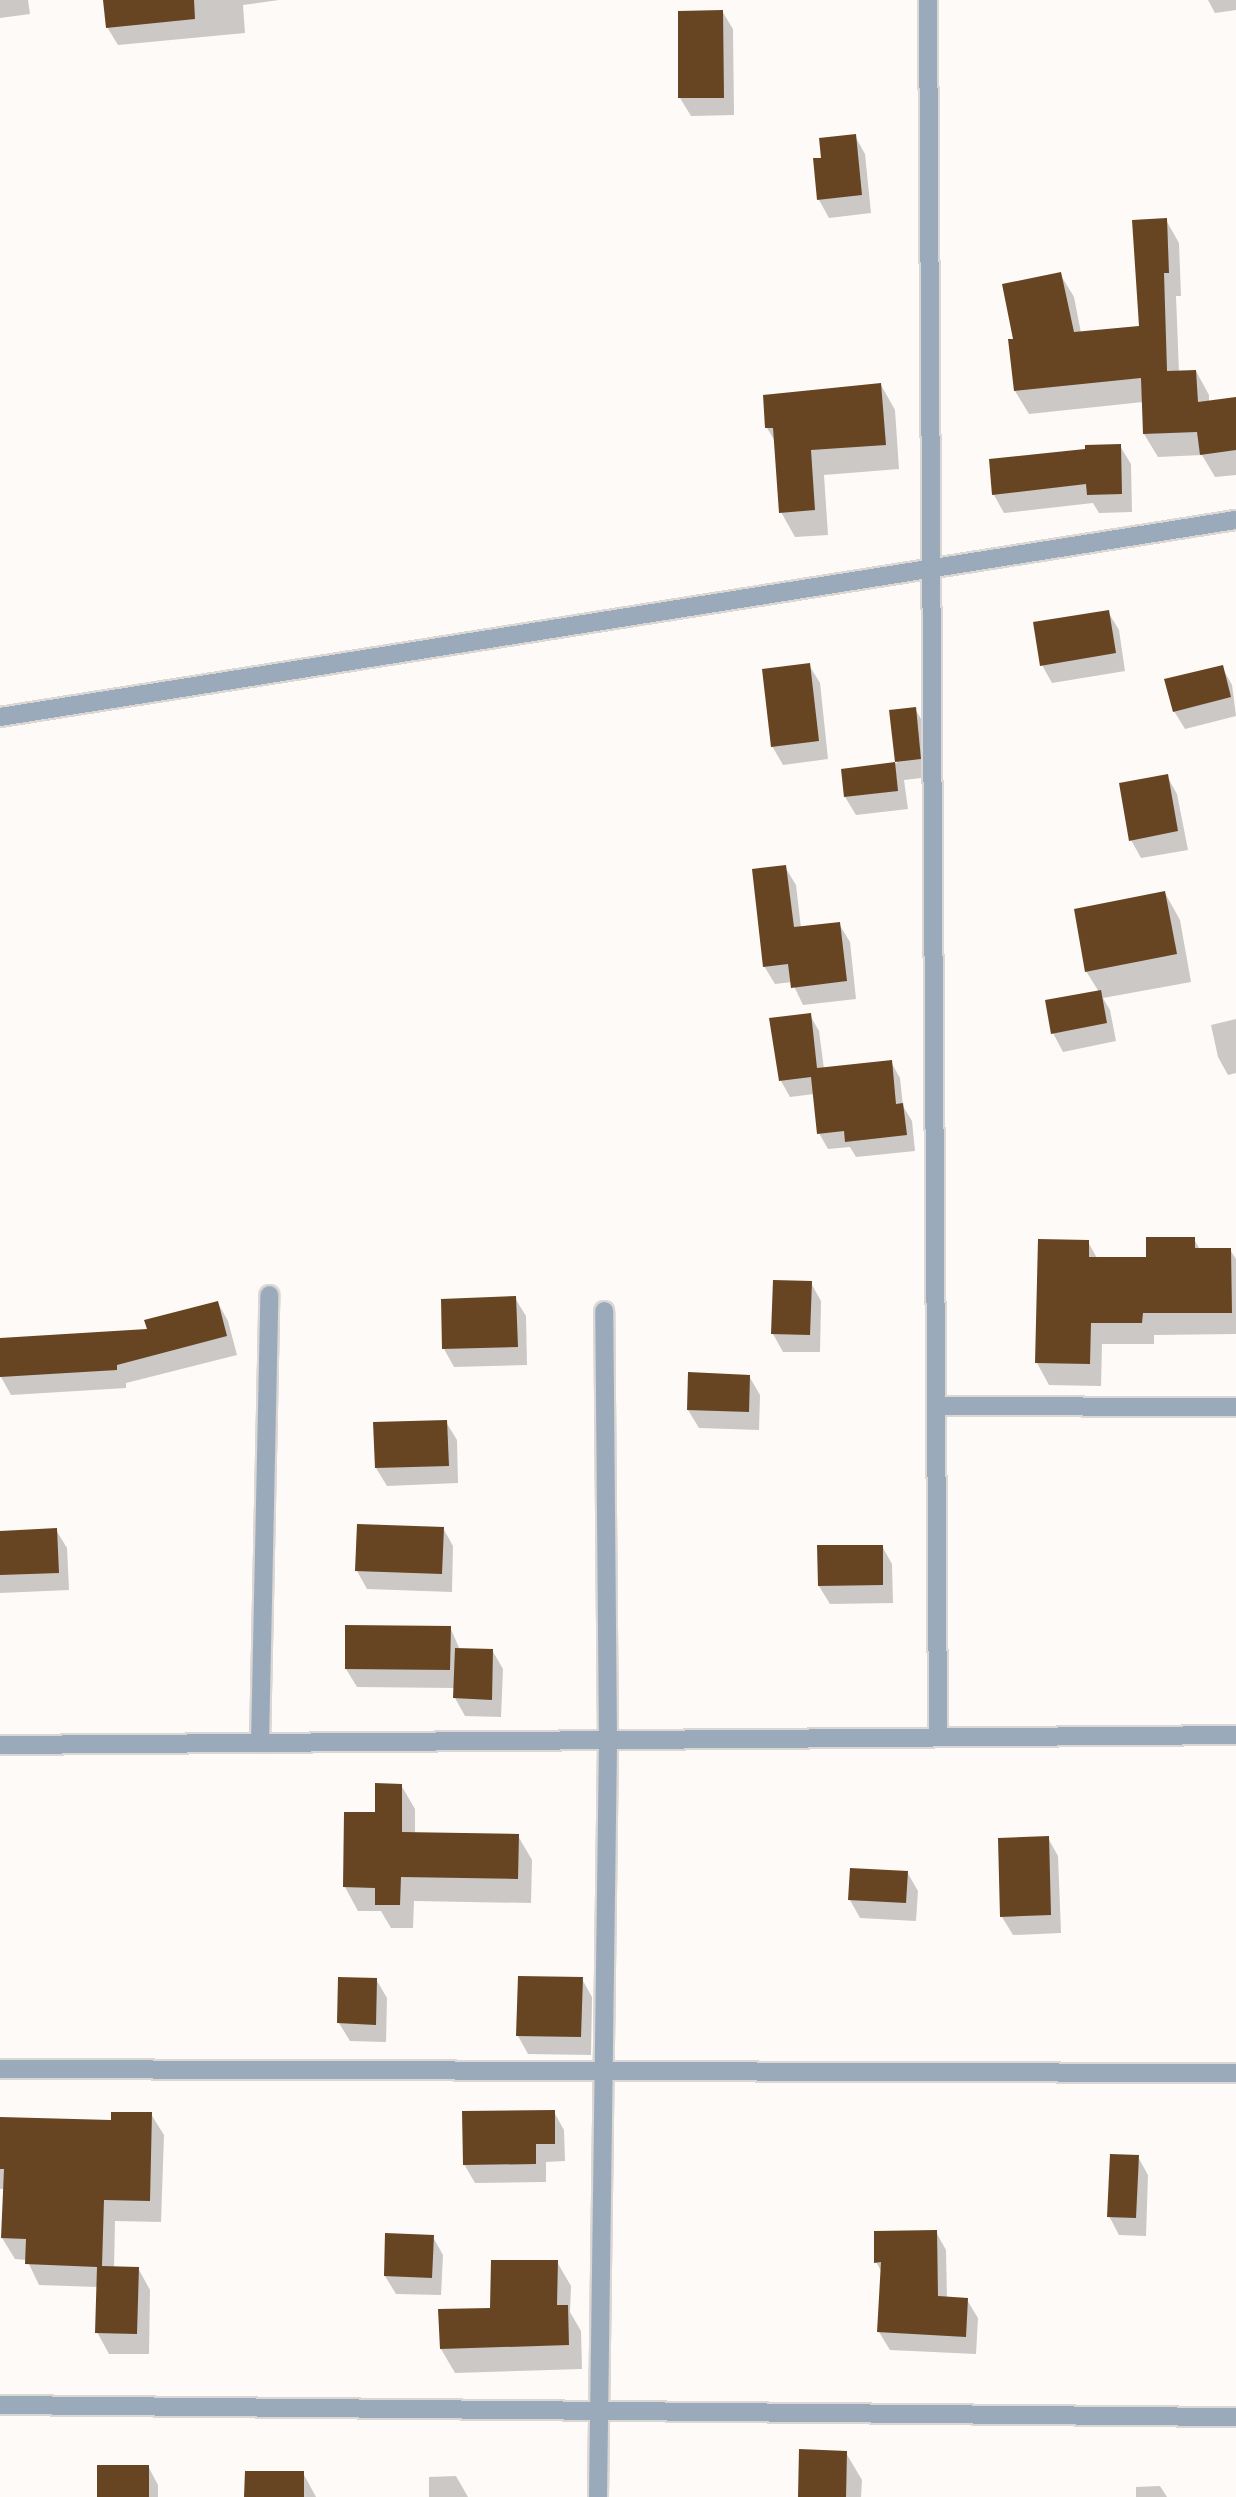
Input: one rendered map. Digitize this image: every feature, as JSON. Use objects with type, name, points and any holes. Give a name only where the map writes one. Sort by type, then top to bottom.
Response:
[{"type":"street","points":[[928,0],[938,1737]]},
{"type":"street","points":[[0,717],[1236,520]]},
{"type":"street","points":[[260,1743],[269,1294]]},
{"type":"street","points":[[598,2497],[608,1740],[604,1311]]},
{"type":"street","points":[[936,1406],[1236,1407]]},
{"type":"street","points":[[0,1745],[1236,1735]]},
{"type":"street","points":[[0,2069],[1236,2073]]},
{"type":"street","points":[[0,2404],[1236,2417]]},
{"type":"building","points":[[103,0],[194,0],[195,19],[106,28]]},
{"type":"building","points":[[723,10],[724,98],[678,98],[678,11]]},
{"type":"building","points":[[856,134],[862,195],[817,200],[813,158],[821,158],[819,138]]},
{"type":"building","points":[[1167,218],[1169,273],[1164,273],[1167,371],[1196,370],[1198,402],[1236,397],[1236,450],[1200,455],[1197,432],[1143,434],[1141,378],[1014,391],[1008,339],[1013,339],[1002,284],[1061,272],[1074,332],[1139,326],[1132,220]]},
{"type":"building","points":[[881,383],[886,445],[811,450],[815,510],[779,513],[773,428],[765,428],[763,395]]},
{"type":"building","points":[[1121,444],[1122,494],[1087,495],[1086,484],[992,495],[989,459],[1085,449],[1085,445]]},
{"type":"building","points":[[1109,610],[1116,653],[1040,666],[1033,622]]},
{"type":"building","points":[[810,663],[819,741],[771,747],[762,669]]},
{"type":"building","points":[[1223,665],[1231,697],[1173,712],[1164,679]]},
{"type":"building","points":[[916,707],[921,759],[895,762],[889,710]]},
{"type":"building","points":[[895,762],[898,791],[844,797],[841,769]]},
{"type":"building","points":[[1168,774],[1178,831],[1129,841],[1119,783]]},
{"type":"building","points":[[786,865],[794,927],[840,922],[847,981],[791,988],[788,964],[763,967],[752,869]]},
{"type":"building","points":[[1165,891],[1177,954],[1085,972],[1074,909]]},
{"type":"building","points":[[1101,990],[1107,1023],[1051,1034],[1045,1000]]},
{"type":"building","points":[[811,1013],[817,1068],[892,1060],[896,1104],[903,1103],[907,1135],[845,1142],[844,1131],[817,1134],[811,1077],[779,1081],[769,1018]]},
{"type":"building","points":[[1146,1237],[1195,1237],[1195,1248],[1231,1248],[1232,1313],[1143,1313],[1142,1323],[1091,1323],[1090,1364],[1035,1363],[1038,1239],[1089,1240],[1089,1257],[1146,1257]]},
{"type":"building","points":[[773,1280],[812,1281],[810,1335],[771,1334]]},
{"type":"building","points":[[516,1296],[518,1347],[442,1349],[441,1299]]},
{"type":"building","points":[[218,1301],[227,1336],[117,1365],[117,1370],[0,1377],[0,1338],[147,1329],[144,1320]]},
{"type":"building","points":[[688,1372],[750,1375],[749,1412],[687,1410]]},
{"type":"building","points":[[447,1420],[449,1466],[375,1468],[373,1422]]},
{"type":"building","points":[[357,1524],[444,1527],[442,1574],[355,1571]]},
{"type":"building","points":[[57,1528],[59,1573],[0,1575],[0,1531]]},
{"type":"building","points":[[817,1545],[883,1545],[883,1585],[818,1586]]},
{"type":"building","points":[[345,1625],[451,1626],[450,1670],[345,1669]]},
{"type":"building","points":[[455,1648],[493,1649],[492,1700],[453,1698]]},
{"type":"building","points":[[375,1783],[402,1784],[402,1832],[519,1834],[518,1879],[401,1877],[400,1905],[375,1905],[375,1888],[343,1887],[344,1812],[375,1812]]},
{"type":"building","points":[[1049,1836],[1051,1915],[1000,1917],[998,1838]]},
{"type":"building","points":[[850,1868],[908,1871],[906,1903],[848,1900]]},
{"type":"building","points":[[518,1976],[583,1977],[581,2037],[516,2036]]},
{"type":"building","points":[[338,1977],[377,1978],[376,2025],[337,2023]]},
{"type":"building","points":[[555,2110],[555,2144],[536,2144],[536,2164],[463,2165],[462,2111]]},
{"type":"building","points":[[111,2112],[152,2112],[150,2201],[104,2200],[102,2266],[139,2267],[137,2334],[95,2333],[97,2267],[25,2264],[26,2239],[1,2238],[4,2169],[0,2169],[0,2117],[111,2120]]},
{"type":"building","points":[[1110,2154],[1139,2155],[1136,2218],[1107,2217]]},
{"type":"building","points":[[937,2230],[938,2296],[968,2298],[966,2337],[877,2332],[881,2262],[874,2263],[874,2231]]},
{"type":"building","points":[[385,2233],[434,2235],[432,2278],[384,2276]]},
{"type":"building","points":[[491,2260],[558,2260],[557,2305],[568,2305],[569,2345],[440,2349],[438,2309],[490,2308]]},
{"type":"building","points":[[799,2449],[847,2451],[846,2497],[798,2497]]},
{"type":"building","points":[[97,2465],[149,2465],[149,2497],[97,2497]]},
{"type":"building","points":[[245,2471],[304,2471],[304,2497],[244,2497]]}]
